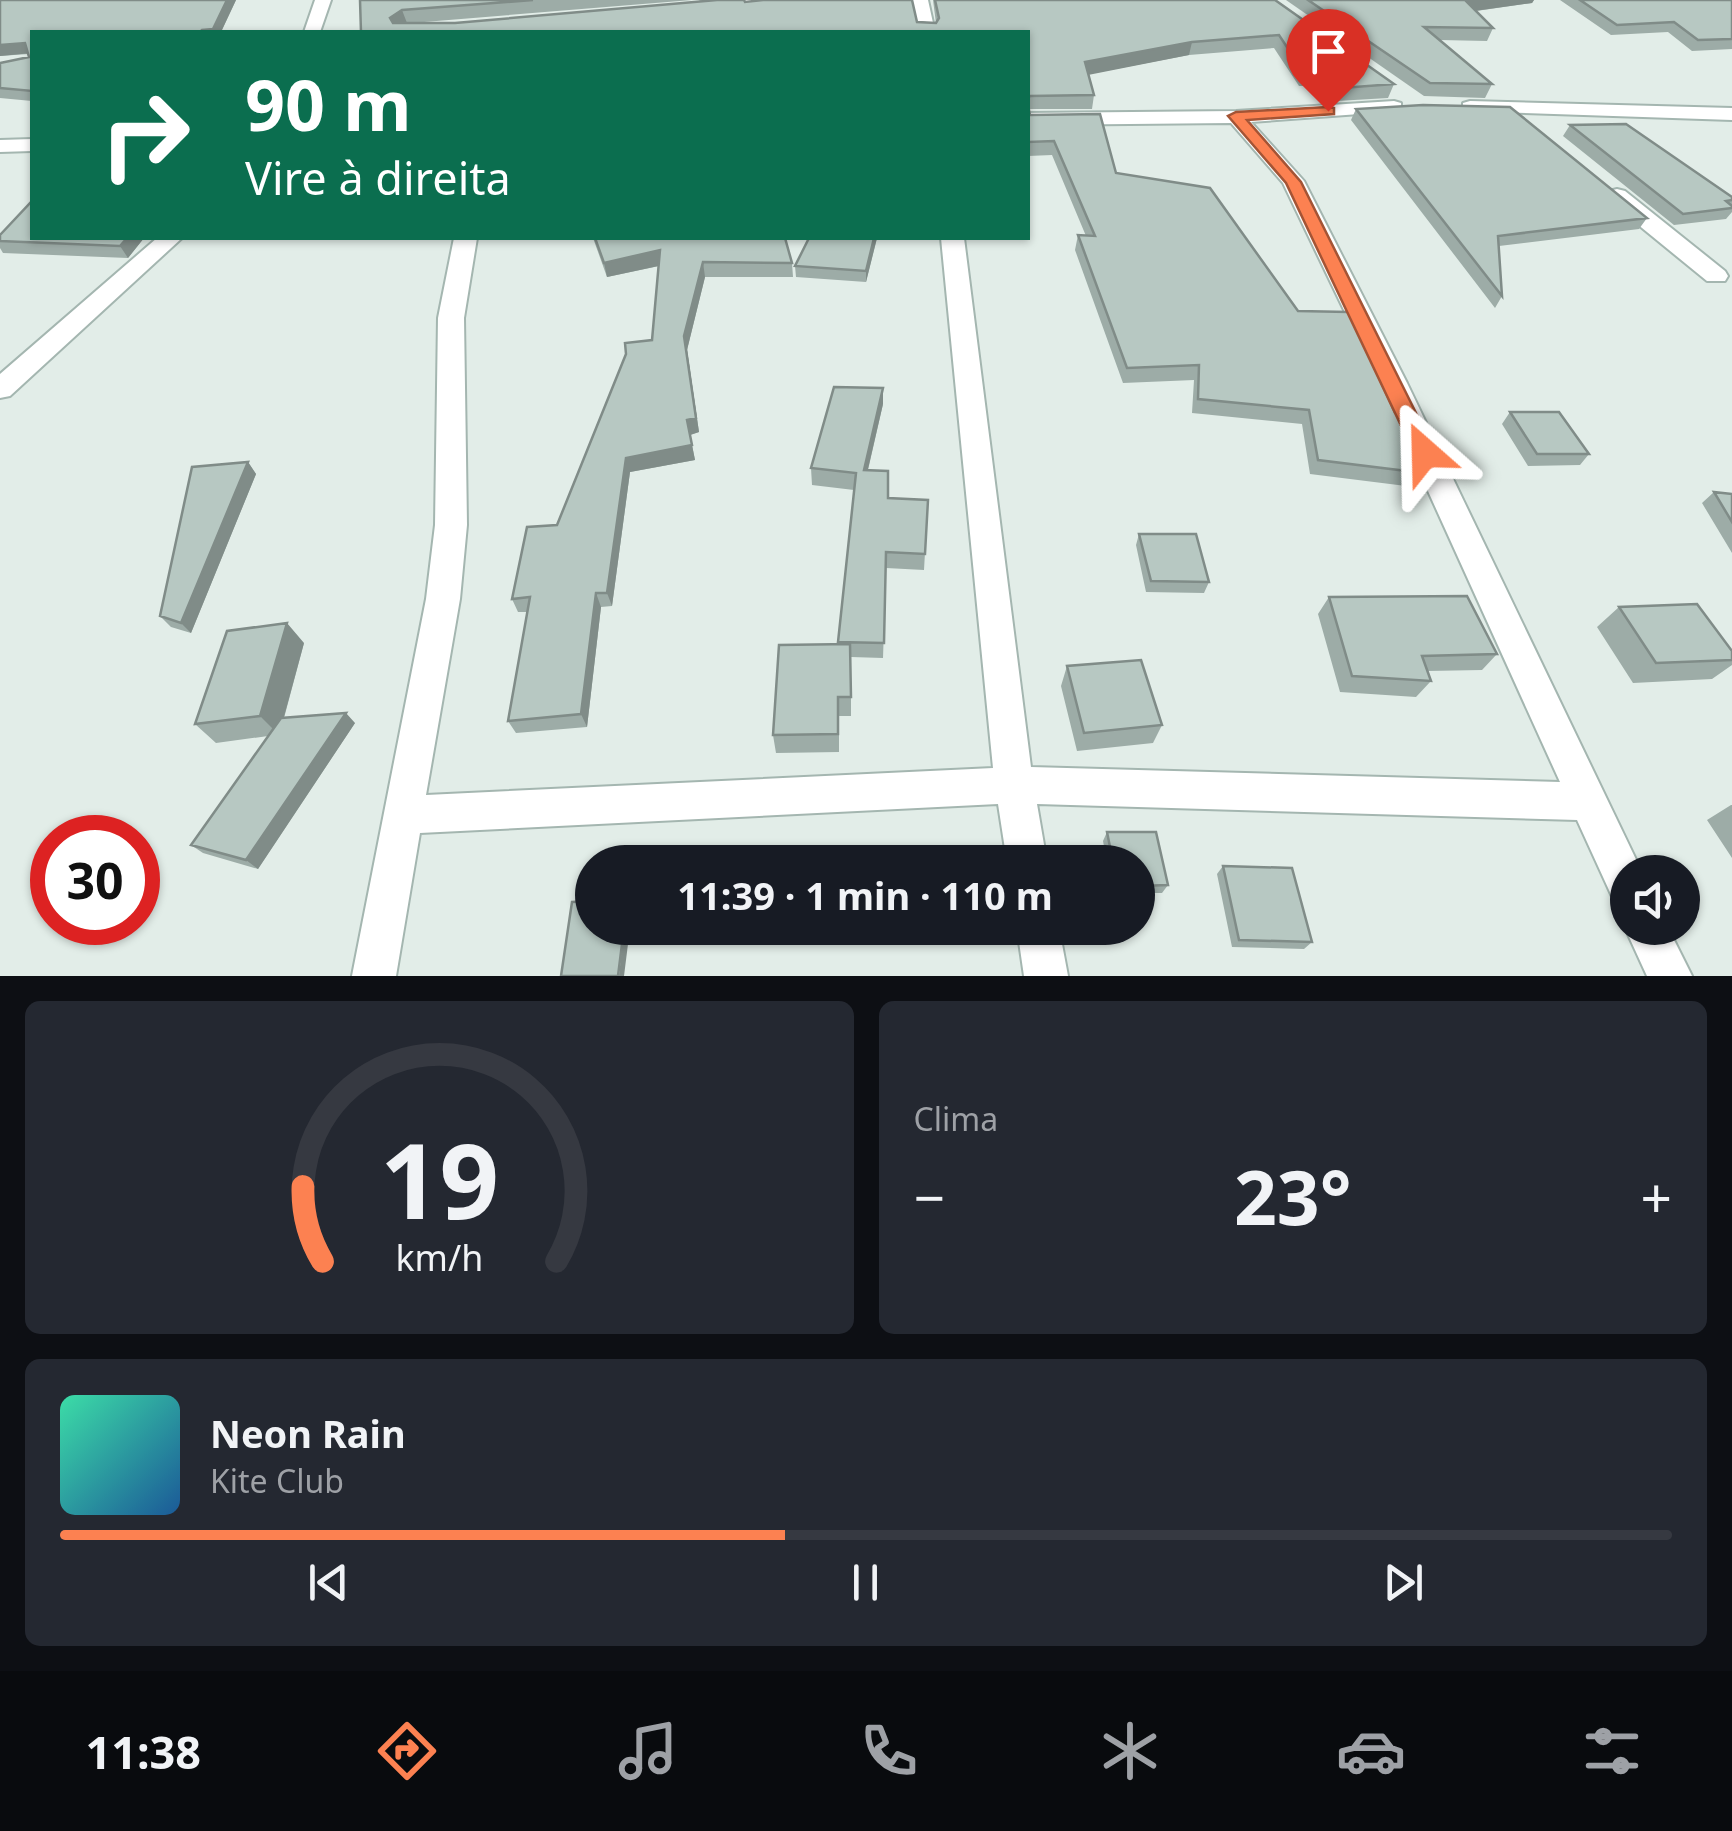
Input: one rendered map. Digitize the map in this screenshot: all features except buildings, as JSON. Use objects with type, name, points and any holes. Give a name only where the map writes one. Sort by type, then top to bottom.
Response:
[{"type":"street","points":[[313,30],[323,0]]},
{"type":"street","points":[[690,7],[763,0]]},
{"type":"street","points":[[920,0],[927,30]]},
{"type":"street","points":[[1030,119],[1236,116],[1418,106],[1388,85]]},
{"type":"street","points":[[1454,106],[1732,114]]},
{"type":"street","points":[[1509,108],[1538,132]]},
{"type":"street","points":[[1236,116],[1293,182],[1393,383],[1613,855]]},
{"type":"street","points":[[0,146],[30,145]]},
{"type":"street","points":[[1598,180],[1716,276]]},
{"type":"street","points":[[0,389],[168,240]]},
{"type":"street","points":[[374,976],[443,598],[451,525],[451,318],[465,240]]},
{"type":"street","points":[[952,240],[1014,786],[1024,845]]},
{"type":"street","points":[[404,815],[1014,786],[1588,802]]},
{"type":"street","points":[[1041,945],[1046,976]]},
{"type":"street","points":[[1654,945],[1670,976]]},
{"type":"route","points":[[1328,111],[1236,116],[1293,182],[1425,453]]}]
